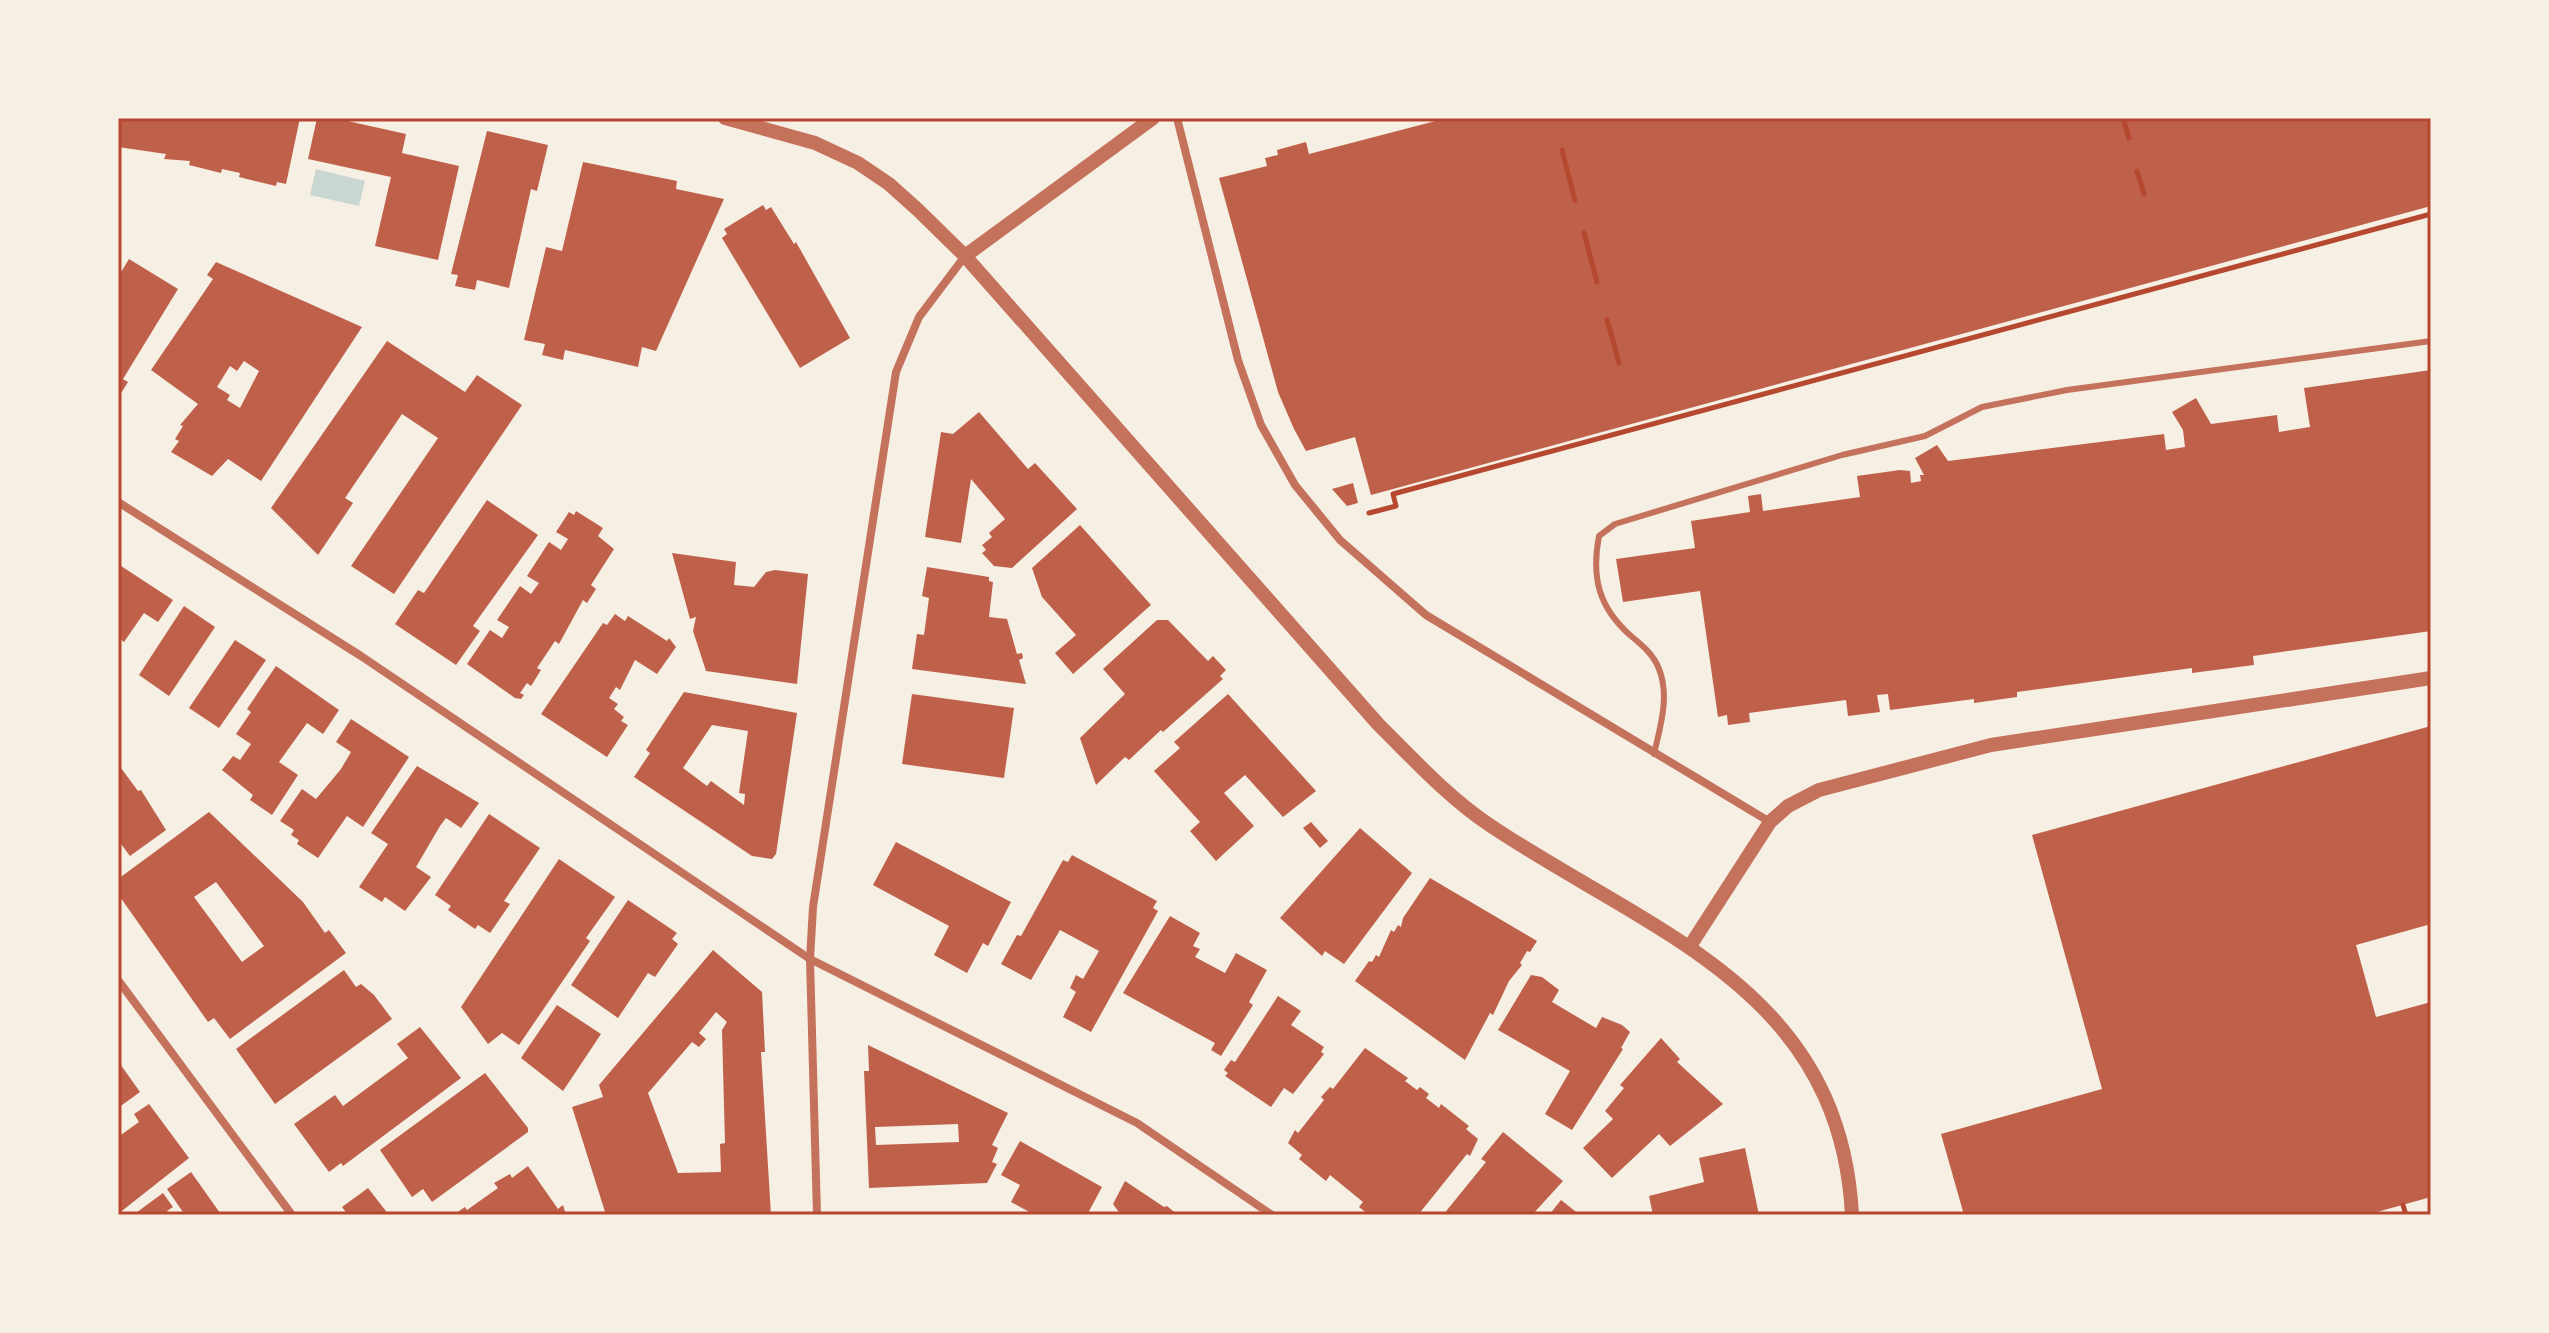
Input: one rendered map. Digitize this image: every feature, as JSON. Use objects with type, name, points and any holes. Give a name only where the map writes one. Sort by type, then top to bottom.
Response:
[{"type":"street","points":[[725,118],[815,143],[858,163],[889,184],[965,256],[1378,724],[1440,785],[1490,825],[1690,946],[1751,994],[1792,1040],[1823,1090],[1839,1130],[1852,1215]]},
{"type":"street","points":[[817,1215],[810,959],[813,907],[896,372],[919,317],[965,256],[1153,118]]},
{"type":"street","points":[[1177,118],[1186,166],[1238,360],[1261,425],[1295,485],[1340,540],[1426,615],[1770,822]]},
{"type":"street","points":[[118,502],[361,656],[810,959],[1137,1123],[1272,1215]]},
{"type":"street","points":[[1690,946],[1770,822],[1788,806],[1819,790],[1978,748],[2431,678]]},
{"type":"street","points":[[118,980],[292,1215]]},
{"type":"lane","points":[[1654,754],[1663,713],[1659,668],[1649,652],[1616,623],[1602,604],[1595,559],[1599,536],[1615,524],[1842,455],[1925,436],[1982,407],[2067,390],[2431,341]]},
{"type":"path","points":[[2123,118],[2129,138]]},
{"type":"path","points":[[1562,150],[1575,201]]},
{"type":"path","points":[[2137,171],[2144,194]]},
{"type":"path","points":[[1369,513],[1396,506],[1393,494],[2431,214]]},
{"type":"path","points":[[1584,233],[1597,282]]},
{"type":"path","points":[[1607,319],[1619,363]]},
{"type":"path","points":[[2403,1205],[2406,1215]]},
{"type":"shaded area","points":[[316,169],[365,181],[359,206],[310,195]]},
{"type":"building","points":[[118,118],[300,118],[286,184],[277,182],[276,186],[239,177],[240,173],[222,169],[221,173],[189,165],[190,161],[164,159],[166,154],[118,147]]},
{"type":"building","points":[[317,118],[334,118],[406,134],[402,153],[459,166],[438,260],[375,246],[391,177],[308,159]]},
{"type":"building","points":[[1447,118],[2431,118],[2431,206],[1371,495],[1355,437],[1306,451],[1294,429],[1278,392],[1219,178],[1267,166],[1265,158],[1278,155],[1277,150],[1306,142],[1309,154]]},
{"type":"building","points":[[487,131],[548,145],[537,191],[531,189],[509,288],[477,280],[475,290],[455,286],[458,275],[451,274]]},
{"type":"building","points":[[583,162],[677,181],[676,189],[724,199],[656,351],[642,347],[638,367],[565,350],[563,360],[542,355],[545,344],[524,340],[546,247],[562,251]]},
{"type":"building","points":[[763,205],[766,210],[771,207],[794,244],[796,242],[850,338],[800,368],[722,238],[727,234],[724,229]]},
{"type":"building","points":[[129,259],[178,289],[123,379],[128,382],[118,398],[118,277]]},
{"type":"building","points":[[216,262],[362,327],[261,481],[228,459],[212,476],[171,452],[179,441],[175,439],[183,426],[180,425],[198,404],[151,370],[213,279],[207,275]],"holes":[[[244,361],[259,371],[240,408],[227,400],[230,395],[217,387],[230,366],[237,371]]]},
{"type":"building","points":[[387,341],[465,392],[477,375],[522,405],[394,594],[351,566],[438,438],[402,414],[345,498],[353,503],[318,555],[271,508]]},
{"type":"building","points":[[2431,370],[2431,631],[2253,656],[2254,665],[2192,673],[2192,668],[2017,692],[2017,697],[1974,703],[1974,699],[1890,710],[1888,694],[1877,695],[1880,712],[1848,716],[1846,700],[1749,713],[1750,722],[1728,725],[1727,715],[1718,717],[1700,591],[1623,602],[1616,559],[1695,548],[1691,521],[1750,512],[1748,496],[1761,494],[1763,511],[1860,497],[1857,476],[1900,470],[1910,471],[1911,483],[1921,481],[1920,475],[1924,475],[1915,458],[1937,445],[1948,461],[2164,434],[2166,450],[2185,447],[2183,430],[2172,412],[2196,398],[2211,424],[2277,415],[2279,432],[2310,427],[2304,388]]},
{"type":"building","points":[[979,412],[1028,469],[1035,463],[1077,509],[1012,568],[994,566],[982,553],[986,550],[982,545],[992,537],[989,533],[1005,519],[971,479],[961,543],[925,537],[941,432],[953,434]]},
{"type":"building","points":[[1353,483],[1358,503],[1347,506],[1332,489]]},
{"type":"building","points":[[487,500],[538,535],[473,626],[480,631],[456,665],[395,624],[418,590],[424,593]]},
{"type":"building","points":[[576,511],[603,528],[598,536],[614,549],[591,585],[596,589],[587,603],[583,600],[559,644],[555,641],[537,668],[541,670],[531,686],[527,683],[520,693],[524,695],[521,699],[515,698],[467,664],[490,630],[502,638],[509,627],[497,620],[520,586],[531,594],[539,583],[527,576],[549,542],[561,550],[568,539],[556,532],[569,512],[574,515]]},
{"type":"building","points":[[1080,525],[1151,605],[1073,674],[1055,653],[1076,635],[1042,597],[1032,568]]},
{"type":"building","points":[[672,553],[736,562],[734,585],[754,587],[766,572],[775,570],[808,574],[797,684],[706,671],[693,631],[696,617],[690,619]]},
{"type":"building","points":[[118,564],[173,600],[158,622],[144,613],[124,642],[118,637]]},
{"type":"building","points":[[927,567],[989,577],[989,581],[993,582],[989,617],[1007,619],[1017,654],[1022,653],[1023,658],[1019,660],[1026,684],[912,669],[917,634],[924,635],[929,598],[922,596]]},
{"type":"building","points":[[184,606],[215,627],[169,696],[139,675]]},
{"type":"building","points":[[615,614],[625,621],[628,616],[667,641],[669,638],[676,647],[657,674],[635,660],[620,690],[616,687],[609,698],[618,704],[614,709],[624,717],[621,721],[628,725],[607,757],[541,714],[603,623],[607,625]]},
{"type":"building","points":[[1157,620],[1168,620],[1208,661],[1213,656],[1226,670],[1220,676],[1223,679],[1129,760],[1125,757],[1096,785],[1080,738],[1125,694],[1103,669]]},
{"type":"building","points":[[235,640],[266,660],[219,728],[189,708]]},
{"type":"building","points":[[276,666],[339,710],[323,734],[307,723],[279,762],[298,775],[272,815],[250,800],[253,795],[222,770],[233,756],[240,760],[251,744],[236,734],[251,712],[247,709]]},
{"type":"building","points":[[684,692],[797,713],[776,854],[772,859],[752,856],[634,777],[650,753],[646,750]],"holes":[[[712,725],[748,731],[739,793],[745,794],[744,805],[711,781],[707,786],[683,768]]]},
{"type":"building","points":[[912,694],[1014,708],[1004,778],[902,764]]},
{"type":"building","points":[[1228,694],[1316,791],[1283,817],[1245,775],[1224,793],[1254,826],[1216,861],[1190,831],[1200,822],[1154,771],[1180,748],[1174,742]]},
{"type":"building","points":[[351,719],[409,757],[363,827],[347,816],[318,858],[297,844],[299,840],[291,835],[294,830],[280,821],[302,789],[316,799],[341,769],[351,752],[336,742]]},
{"type":"building","points":[[2431,726],[2431,924],[2356,945],[2376,1017],[2431,1002],[2431,1197],[2366,1215],[1964,1215],[1941,1134],[2102,1089],[2032,835]]},
{"type":"building","points":[[118,764],[138,791],[141,790],[166,830],[130,856],[118,840]]},
{"type":"building","points":[[417,766],[479,803],[461,828],[446,818],[440,826],[416,867],[431,877],[405,911],[385,897],[382,902],[359,887],[388,844],[371,833]]},
{"type":"building","points":[[209,812],[303,902],[325,933],[329,930],[346,953],[230,1039],[214,1018],[208,1022],[118,894],[118,879]],"holes":[[[216,882],[264,946],[242,962],[194,897]]]},
{"type":"building","points":[[489,814],[540,848],[504,901],[510,904],[490,933],[478,925],[475,929],[448,910],[451,906],[435,895]]},
{"type":"building","points":[[1311,822],[1328,841],[1320,848],[1303,828]]},
{"type":"building","points":[[1360,828],[1412,873],[1344,964],[1325,951],[1322,956],[1280,918]]},
{"type":"building","points":[[896,842],[1011,902],[988,946],[983,943],[967,973],[934,955],[949,926],[873,885]]},
{"type":"building","points":[[1072,855],[1157,901],[1153,908],[1158,911],[1091,1032],[1063,1017],[1076,992],[1070,988],[1076,975],[1083,979],[1099,951],[1060,930],[1031,980],[1001,964],[1017,935],[1021,936],[1063,860],[1068,862]]},
{"type":"building","points":[[559,859],[615,897],[586,938],[590,941],[519,1045],[502,1033],[488,1044],[461,1007]]},
{"type":"building","points":[[1430,878],[1537,941],[1530,952],[1527,951],[1520,963],[1522,965],[1509,981],[1493,1015],[1490,1013],[1465,1060],[1355,981],[1369,961],[1372,962],[1376,955],[1379,957],[1391,930],[1394,932],[1398,925],[1401,927],[1403,918]]},
{"type":"building","points":[[628,900],[677,933],[672,939],[678,944],[655,977],[648,973],[618,1018],[571,985]]},
{"type":"building","points":[[1170,916],[1200,933],[1193,946],[1200,949],[1195,957],[1225,973],[1236,953],[1267,970],[1249,1002],[1253,1005],[1221,1056],[1211,1050],[1215,1043],[1123,993]]},
{"type":"building","points":[[713,950],[762,992],[765,1052],[761,1052],[771,1215],[606,1215],[572,1107],[603,1097],[599,1085]],"holes":[[[716,1012],[727,1022],[722,1030],[725,1143],[720,1144],[721,1172],[678,1173],[648,1093],[692,1042],[699,1047],[706,1039],[699,1033]]]},
{"type":"building","points":[[344,970],[356,987],[361,984],[374,995],[392,1019],[275,1104],[236,1049]]},
{"type":"building","points":[[1531,975],[1542,977],[1559,990],[1552,1002],[1596,1028],[1602,1017],[1630,1032],[1623,1049],[1572,1130],[1545,1114],[1570,1071],[1498,1030]]},
{"type":"building","points":[[1278,996],[1301,1011],[1291,1025],[1324,1047],[1321,1052],[1324,1054],[1293,1094],[1284,1088],[1271,1107],[1225,1076],[1228,1073],[1224,1070],[1231,1060],[1235,1062]]},
{"type":"building","points":[[557,1005],[601,1034],[563,1091],[521,1058]]},
{"type":"building","points":[[420,1027],[461,1078],[343,1166],[341,1163],[329,1172],[294,1124],[335,1095],[343,1106],[408,1058],[397,1044]]},
{"type":"building","points":[[1661,1038],[1680,1059],[1677,1062],[1723,1104],[1670,1146],[1659,1134],[1612,1178],[1583,1148],[1613,1119],[1605,1111],[1624,1088],[1620,1085]]},
{"type":"building","points":[[868,1045],[1008,1113],[992,1145],[998,1148],[992,1162],[997,1164],[987,1183],[869,1188],[864,1071],[869,1071]],"holes":[[[958,1124],[959,1142],[876,1145],[875,1127]]]},
{"type":"building","points":[[1365,1048],[1408,1078],[1405,1081],[1417,1090],[1420,1087],[1429,1094],[1426,1098],[1439,1108],[1441,1104],[1469,1126],[1466,1129],[1478,1139],[1470,1156],[1467,1154],[1418,1215],[1369,1215],[1359,1207],[1363,1202],[1330,1175],[1326,1181],[1299,1159],[1302,1155],[1288,1143],[1295,1130],[1298,1133],[1324,1100],[1321,1097],[1330,1087],[1333,1089]]},
{"type":"building","points":[[118,1061],[140,1092],[118,1108]]},
{"type":"building","points":[[485,1073],[528,1132],[432,1202],[423,1189],[412,1197],[380,1150]]},
{"type":"building","points":[[149,1104],[189,1158],[118,1214],[118,1137],[139,1122],[134,1114]]},
{"type":"building","points":[[1503,1132],[1563,1181],[1532,1215],[1443,1215],[1486,1162],[1481,1159]]},
{"type":"building","points":[[1020,1141],[1102,1187],[1087,1215],[1035,1215],[1011,1202],[1020,1185],[1001,1175]]},
{"type":"building","points":[[1745,1148],[1759,1215],[1653,1215],[1649,1196],[1704,1182],[1699,1158]]},
{"type":"building","points":[[528,1166],[558,1209],[563,1205],[566,1215],[453,1215],[465,1207],[467,1210],[498,1188],[494,1183],[510,1174],[512,1178]]},
{"type":"building","points":[[191,1172],[220,1213],[217,1215],[185,1215],[167,1189]]},
{"type":"building","points":[[1125,1181],[1178,1215],[1121,1215],[1113,1204]]},
{"type":"building","points":[[368,1188],[389,1215],[348,1215],[342,1207]]},
{"type":"building","points":[[163,1193],[173,1207],[167,1211],[170,1215],[133,1215]]},
{"type":"building","points":[[1561,1200],[1580,1215],[1549,1215]]}]
